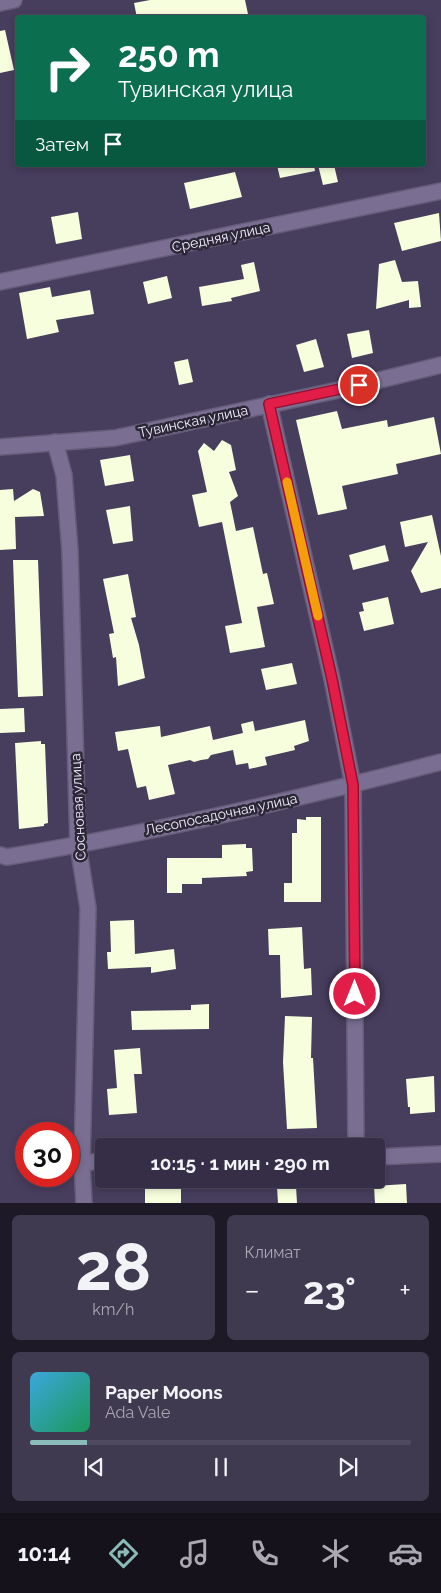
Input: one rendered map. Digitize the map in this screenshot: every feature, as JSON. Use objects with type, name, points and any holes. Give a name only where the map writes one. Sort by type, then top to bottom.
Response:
[{"type":"street","points":[[0,3],[14,0]]},
{"type":"street","name":"Средняя улица","points":[[0,282],[441,191]]},
{"type":"street","name":"Тувинская улица","points":[[0,447],[115,438],[343,389],[441,365]]},
{"type":"street","points":[[269,404],[332,679],[353,785],[356,1138]]},
{"type":"street","name":"Сосновая улица","points":[[55,442],[64,475],[70,551],[78,845],[88,908],[82,1162],[84,1203]]},
{"type":"street","name":"Лесопосадочная улица","points":[[0,855],[7,856],[78,845],[353,785],[441,762]]},
{"type":"street","points":[[385,1157],[441,1154]]},
{"type":"street","points":[[82,1162],[95,1162]]},
{"type":"building","points":[[150,0],[245,0],[248,14],[136,15],[134,3]]},
{"type":"building","points":[[5,30],[14,70],[0,73],[0,31]]},
{"type":"building","points":[[277,167],[314,167],[315,171],[280,178]]},
{"type":"building","points":[[318,167],[334,167],[338,182],[323,185]]},
{"type":"building","points":[[235,172],[242,197],[190,209],[184,183]]},
{"type":"building","points":[[78,212],[82,239],[56,244],[51,217]]},
{"type":"building","points":[[439,213],[441,241],[402,251],[394,223]]},
{"type":"building","points":[[395,260],[402,282],[418,281],[421,307],[409,308],[409,300],[376,309],[379,264]]},
{"type":"building","points":[[254,262],[260,291],[231,298],[232,301],[202,306],[199,287],[244,279],[241,265]]},
{"type":"building","points":[[167,276],[172,298],[148,304],[143,282]]},
{"type":"building","points":[[50,287],[52,297],[90,290],[94,314],[56,320],[59,332],[27,339],[19,293]]},
{"type":"building","points":[[369,330],[373,353],[352,358],[347,334]]},
{"type":"building","points":[[316,339],[324,367],[304,372],[296,345]]},
{"type":"building","points":[[188,359],[193,382],[179,385],[174,362]]},
{"type":"building","points":[[337,411],[342,429],[387,420],[388,427],[434,417],[441,454],[396,464],[398,474],[342,486],[347,509],[318,515],[296,420]]},
{"type":"building","points":[[222,440],[231,445],[236,470],[229,472],[238,496],[230,502],[236,531],[253,527],[263,574],[267,573],[274,604],[257,607],[265,647],[230,653],[225,626],[242,623],[222,522],[199,527],[192,495],[207,492],[198,451],[204,443],[214,451]]},
{"type":"building","points":[[130,455],[134,481],[105,486],[100,460]]},
{"type":"building","points":[[13,489],[14,501],[33,489],[40,492],[44,516],[15,517],[16,549],[0,550],[0,490]]},
{"type":"building","points":[[130,506],[133,541],[113,544],[106,510]]},
{"type":"building","points":[[432,515],[441,556],[441,588],[421,593],[411,571],[428,542],[405,547],[400,522]]},
{"type":"building","points":[[385,545],[389,561],[353,570],[349,555]]},
{"type":"building","points":[[13,560],[38,560],[43,696],[18,697]]},
{"type":"building","points":[[128,574],[136,617],[131,618],[139,645],[145,678],[118,686],[116,657],[113,658],[109,634],[114,633],[103,579]]},
{"type":"building","points":[[388,597],[394,624],[364,631],[359,612],[364,611],[362,603]]},
{"type":"building","points":[[292,663],[297,684],[266,690],[261,669]]},
{"type":"building","points":[[24,708],[25,732],[0,733],[0,709]]},
{"type":"building","points":[[305,720],[309,741],[294,746],[295,750],[265,757],[267,765],[249,769],[248,763],[236,765],[233,750],[211,755],[208,759],[194,762],[190,760],[168,765],[175,794],[149,800],[146,786],[137,788],[128,749],[118,751],[115,732],[160,726],[161,737],[210,726],[213,740],[243,733],[241,724],[253,721],[255,731]]},
{"type":"building","points":[[41,741],[41,744],[45,744],[48,823],[44,824],[44,826],[19,829],[15,743]]},
{"type":"building","points":[[306,817],[321,817],[321,902],[284,902],[284,883],[292,883],[292,833],[297,833],[297,819],[306,820]]},
{"type":"building","points":[[246,844],[246,848],[252,848],[253,871],[246,872],[247,876],[202,878],[202,884],[182,884],[182,893],[167,893],[167,858],[222,858],[222,845]]},
{"type":"building","points":[[134,920],[135,954],[174,949],[176,969],[151,973],[151,967],[108,969],[107,952],[111,952],[110,921]]},
{"type":"building","points":[[302,927],[304,969],[311,968],[312,995],[281,998],[280,955],[269,955],[268,929]]},
{"type":"building","points":[[209,1004],[209,1029],[132,1030],[131,1011],[191,1010],[191,1005]]},
{"type":"building","points":[[285,1016],[312,1017],[311,1058],[313,1058],[317,1128],[287,1129],[283,1062]]},
{"type":"building","points":[[140,1048],[142,1074],[134,1074],[137,1113],[109,1115],[107,1089],[117,1088],[114,1050]]},
{"type":"building","points":[[434,1076],[435,1112],[410,1114],[406,1079]]},
{"type":"building","points":[[406,1184],[407,1203],[375,1203],[374,1188],[385,1188],[385,1185]]},
{"type":"building","points":[[145,1188],[181,1188],[181,1203],[145,1203]]},
{"type":"building","points":[[277,1188],[296,1188],[297,1203],[278,1203]]},
{"type":"slow traffic","points":[[287,482],[318,616]]},
{"type":"route","points":[[355,994],[353,785],[332,679],[269,404],[359,385]]}]
